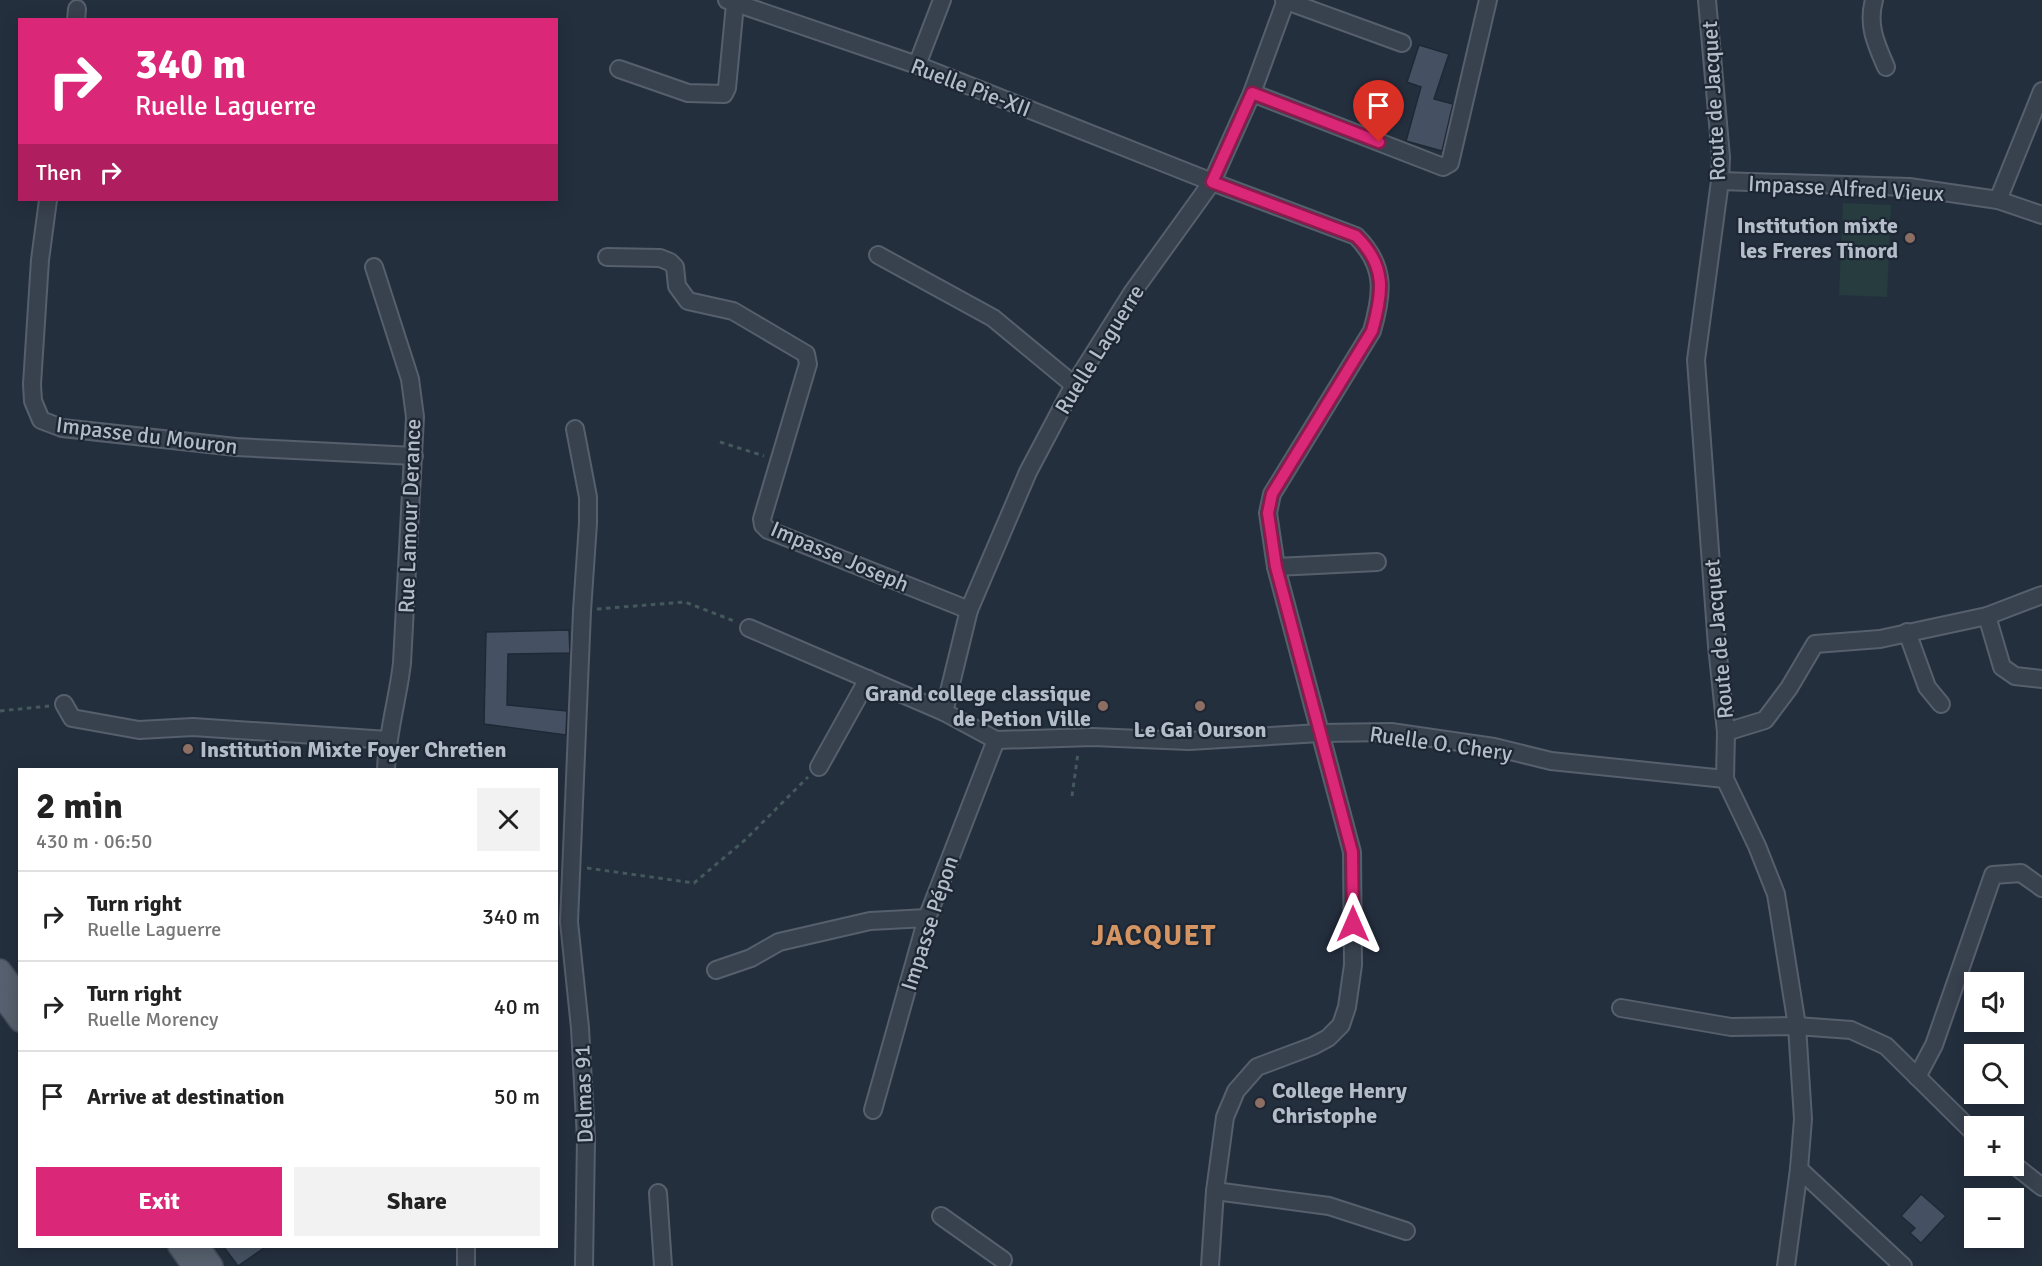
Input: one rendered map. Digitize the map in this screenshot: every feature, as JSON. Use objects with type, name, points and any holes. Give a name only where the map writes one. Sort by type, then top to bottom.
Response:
[{"type":"main road","points":[[0,970],[18,994]]},
{"type":"main road","points":[[0,994],[18,1018]]},
{"type":"main road","points":[[180,1248],[193,1266]]},
{"type":"main road","points":[[199,1248],[212,1266]]},
{"type":"street","points":[[917,65],[942,0]]},
{"type":"street","points":[[1285,0],[1402,43]]},
{"type":"street","name":"Ruelle Laguerre","points":[[944,712],[969,610],[1028,472],[1074,385],[1132,294],[1212,182],[1252,93],[1285,0]]},
{"type":"street","points":[[1252,93],[1443,166],[1450,163],[1488,0]]},
{"type":"street","name":"Route de Jacquet","points":[[1707,0],[1720,182],[1696,360],[1717,646],[1726,732],[1725,779],[1757,846],[1776,894],[1797,1026],[1803,1119],[1786,1266]]},
{"type":"street","points":[[1874,0],[1870,22],[1872,35],[1886,67]]},
{"type":"street","points":[[619,69],[688,93],[724,94],[727,88],[731,2]]},
{"type":"street","name":"Ruelle Pie-XII","points":[[731,2],[917,65],[1212,182],[1356,236],[1371,251],[1377,267],[1380,304],[1372,331],[1272,494],[1268,513],[1276,567],[1352,852],[1353,965],[1347,1007],[1341,1025],[1328,1038],[1257,1067],[1236,1090],[1225,1117],[1215,1191],[1210,1266]]},
{"type":"street","points":[[1998,200],[2042,91]]},
{"type":"street","name":"Impasse Alfred Vieux","points":[[1720,182],[1910,187],[1998,200],[2042,215]]},
{"type":"street","name":"Impasse du Mouron","points":[[48,201],[40,260],[32,384],[33,401],[41,420],[62,428],[236,447],[414,456]]},
{"type":"street","points":[[878,255],[993,318],[1074,385]]},
{"type":"street","name":"Impasse Joseph","points":[[607,257],[660,258],[670,262],[675,267],[677,286],[688,301],[732,310],[806,354],[808,364],[762,519],[763,525],[768,530],[969,610]]},
{"type":"street","name":"Rue Lamour Derance","points":[[374,267],[410,379],[415,417],[402,663],[398,698],[388,740],[386,768]]},
{"type":"street","name":"Delmas 91","points":[[575,429],[588,497],[588,523],[582,611],[573,867],[563,921],[580,1028],[586,1139],[584,1266]]},
{"type":"street","points":[[1276,567],[1377,562]]},
{"type":"street","points":[[1726,732],[1765,720],[1789,688],[1815,644],[1880,639],[1987,616],[2042,595]]},
{"type":"street","points":[[1987,616],[2002,667],[2015,676],[2042,679]]},
{"type":"street","name":"Ruelle O. Chery","points":[[749,628],[944,712],[996,740],[1080,738],[1189,741],[1320,733],[1392,732],[1494,747],[1551,762],[1725,779]]},
{"type":"street","points":[[1907,632],[1927,687],[1941,704]]},
{"type":"street","points":[[819,767],[868,679]]},
{"type":"street","points":[[64,704],[72,718],[139,730],[193,727],[388,740]]},
{"type":"street","name":"Impasse Pépon","points":[[873,1110],[927,918],[996,740]]},
{"type":"street","points":[[1917,1077],[1934,1045],[1993,875],[2021,873],[2042,888]]},
{"type":"street","points":[[716,970],[751,958],[779,942],[870,921],[927,918]]},
{"type":"street","points":[[1622,1008],[1731,1027],[1797,1026],[1851,1030],[1886,1046],[1964,1123]]},
{"type":"street","points":[[1799,1168],[1889,1260],[1903,1266]]},
{"type":"street","points":[[2024,1173],[2042,1187]]},
{"type":"street","points":[[1215,1191],[1329,1206],[1406,1231]]},
{"type":"street","points":[[658,1193],[663,1266]]},
{"type":"street","points":[[941,1216],[1002,1260]]},
{"type":"street","points":[[466,1248],[466,1266]]},
{"type":"path","points":[[720,442],[780,462]]},
{"type":"path","points":[[582,611],[685,602],[749,628]]},
{"type":"path","points":[[0,711],[64,704]]},
{"type":"path","points":[[1071,796],[1080,738]]},
{"type":"path","points":[[573,867],[694,883],[745,840],[819,767]]},
{"type":"green space","points":[[1843,203],[1891,205],[1887,297],[1839,295]]},
{"type":"building","points":[[1419,45],[1449,54],[1434,99],[1453,104],[1442,151],[1406,141],[1421,87],[1407,82]]},
{"type":"building","points":[[569,630],[570,653],[508,654],[507,705],[567,711],[566,735],[484,724],[486,632]]},
{"type":"building","points":[[1921,1194],[1946,1216],[1921,1243],[1910,1233],[1915,1228],[1901,1216]]},
{"type":"building","points":[[224,1248],[264,1248],[238,1266]]},
{"type":"place","name":"Institution mixte les Freres Tinord","points":[[1910,238]]},
{"type":"place","name":"Grand college classique de Petion Ville","points":[[1103,706]]},
{"type":"place","name":"Le Gai Ourson","points":[[1200,706]]},
{"type":"place","name":"Institution Mixte Foyer Chretien","points":[[188,749]]},
{"type":"place","name":"College Henry Christophe","points":[[1260,1103]]},
{"type":"district","name":"JACQUET","points":[[1154,935]]},
{"type":"route","points":[[1353,924],[1352,852],[1276,567],[1268,513],[1272,494],[1372,331],[1380,304],[1377,267],[1371,251],[1356,236],[1212,182],[1252,93],[1379,142]]}]
